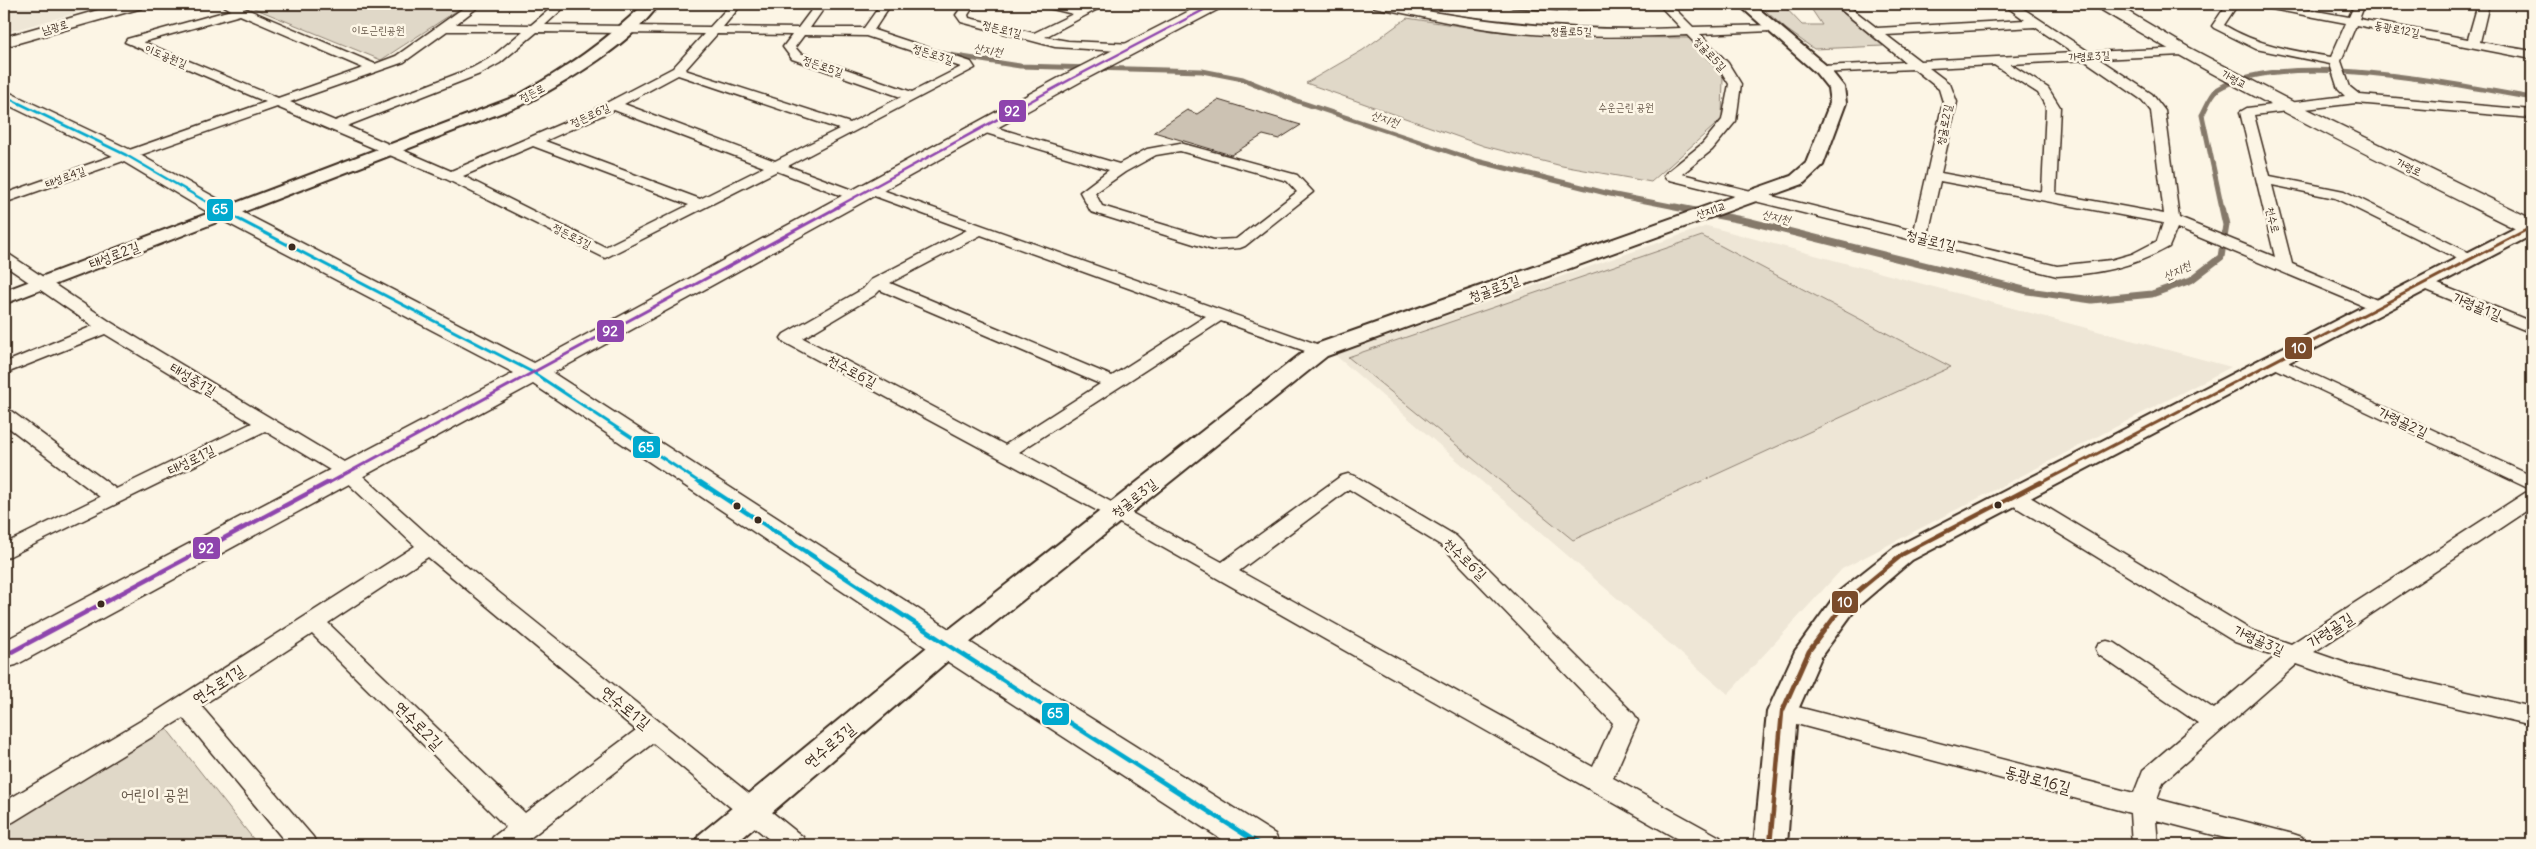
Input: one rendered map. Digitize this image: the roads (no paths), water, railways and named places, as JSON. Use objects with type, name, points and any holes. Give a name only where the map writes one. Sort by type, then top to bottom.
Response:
[{"type":"main road","name":"남광로","points":[[4,42],[136,4]]},
{"type":"main road","points":[[4,656],[534,373],[1073,78],[1214,4]]},
{"type":"main road","points":[[2104,4],[2182,52]]},
{"type":"main road","name":"가령교","points":[[2182,52],[2286,106]]},
{"type":"main road","points":[[4,96],[126,155],[224,212],[534,373],[948,645],[1261,845]]},
{"type":"main road","name":"가령로","points":[[2286,106],[2531,228]]},
{"type":"street","points":[[226,4],[374,68]]},
{"type":"street","points":[[126,155],[400,59],[476,4]]},
{"type":"street","points":[[336,125],[476,71],[496,60],[563,4]]},
{"type":"street","name":"정든로","points":[[224,212],[523,99],[570,74],[626,30],[652,4]]},
{"type":"street","name":"정든로6길","points":[[451,176],[614,105],[678,72],[738,4]]},
{"type":"street","name":"정든로5길","points":[[822,4],[789,46],[796,56],[912,97]]},
{"type":"street","points":[[446,27],[799,33],[867,32],[886,4]]},
{"type":"street","name":"정든로1길","points":[[969,4],[962,15],[965,20],[1035,37],[1102,4]]},
{"type":"street","points":[[1044,4],[1083,14]]},
{"type":"street","name":"청률로5길","points":[[1374,4],[1417,13],[1521,29],[1575,32],[1688,31],[1771,27]]},
{"type":"street","points":[[1417,13],[1432,4]]},
{"type":"street","name":"청귤로5길","points":[[1512,4],[1559,7],[1664,4],[1688,31],[1724,66],[1735,84],[1730,121],[1707,147],[1671,176]]},
{"type":"street","points":[[1745,4],[1822,70],[1836,86],[1838,103],[1814,165],[1797,180],[1753,195]]},
{"type":"street","name":"청귤로2길","points":[[1839,4],[1945,87],[1950,102],[1920,237]]},
{"type":"street","name":"청귤로1길","points":[[1671,176],[2057,271],[2100,268],[2141,257],[2164,244],[2172,220],[2158,111],[2147,97],[2009,4]]},
{"type":"street","points":[[2232,4],[2218,26],[2235,38],[2293,55],[2335,61]]},
{"type":"street","name":"동광로12길","points":[[2261,4],[2532,55]]},
{"type":"street","points":[[2356,98],[2344,89],[2335,61],[2354,22],[2360,4]]},
{"type":"street","points":[[2473,44],[2484,4]]},
{"type":"street","name":"이도공원길","points":[[241,11],[131,42],[279,101]]},
{"type":"street","points":[[1874,32],[2038,23]]},
{"type":"street","name":"정든로3길","points":[[392,149],[605,252],[969,68],[967,65],[867,32]]},
{"type":"street","points":[[1035,37],[1041,40],[1061,43],[1130,49]]},
{"type":"street","name":"가령로3길","points":[[1822,70],[2182,52]]},
{"type":"street","points":[[1997,61],[2043,91],[2053,107],[2049,197]]},
{"type":"street","points":[[678,72],[851,128]]},
{"type":"street","points":[[2286,106],[2356,98],[2532,114]]},
{"type":"street","points":[[279,101],[392,149]]},
{"type":"street","points":[[614,105],[778,165],[978,230],[1319,351]]},
{"type":"street","name":"천수로","points":[[2285,267],[2248,112],[2286,106]]},
{"type":"street","points":[[984,128],[1120,169],[1152,152],[1180,147],[1292,178],[1306,192],[1240,243],[1213,245],[1096,209],[1087,192],[1120,169]]},
{"type":"street","points":[[533,140],[702,204]]},
{"type":"street","name":"태성로4길","points":[[4,199],[126,155]]},
{"type":"street","points":[[1934,176],[2172,220],[2378,307]]},
{"type":"street","points":[[2263,179],[2339,194],[2470,259]]},
{"type":"street","name":"산지1교","points":[[1670,224],[1753,195]]},
{"type":"street","name":"태성로2길","points":[[4,298],[224,212]]},
{"type":"street","name":"청귤로3길","points":[[948,645],[1319,351],[1670,224]]},
{"type":"street","points":[[1770,845],[1782,712],[1809,651],[1847,600],[1903,554],[2531,228]]},
{"type":"street","name":"천수로6길","points":[[978,230],[877,283],[869,292],[790,338],[1116,512],[1711,845]]},
{"type":"street","points":[[4,258],[40,284]]},
{"type":"street","points":[[877,283],[1114,383]]},
{"type":"street","name":"태성중1길","points":[[40,284],[348,472]]},
{"type":"street","name":"가령골1길","points":[[2423,284],[2532,328]]},
{"type":"street","points":[[1005,453],[1219,315]]},
{"type":"street","points":[[4,369],[106,326]]},
{"type":"street","name":"가령골2길","points":[[2274,361],[2532,484]]},
{"type":"street","points":[[4,415],[114,498]]},
{"type":"street","name":"태성로1길","points":[[4,552],[267,423]]},
{"type":"street","name":"연수로1길","points":[[348,472],[429,548],[654,729],[794,845]]},
{"type":"street","name":"천수로6길","points":[[1223,572],[1348,480],[1449,541],[1626,721],[1598,782]]},
{"type":"street","name":"가령골3길","points":[[2013,496],[2243,636],[2292,655],[2351,674],[2532,716]]},
{"type":"street","name":"가령골길","points":[[2145,845],[2142,806],[2152,777],[2292,655],[2532,498]]},
{"type":"street","name":"연수로1길","points":[[4,815],[186,705],[429,548]]},
{"type":"street","name":"연수로2길","points":[[314,622],[524,829]]},
{"type":"street","name":"연수로3길","points":[[711,845],[948,645]]},
{"type":"street","points":[[2108,649],[2215,722]]},
{"type":"street","points":[[186,705],[304,845]]},
{"type":"street","name":"동광로16길","points":[[1782,712],[2293,845]]},
{"type":"street","points":[[502,845],[654,729]]},
{"type":"waterway","name":"산지천","points":[[882,35],[875,31],[876,18],[892,4]]},
{"type":"waterway","name":"산지천","points":[[943,54],[1020,66],[1202,71],[1243,79],[1294,100],[1477,161],[1610,194],[1681,208]]},
{"type":"waterway","name":"산지천","points":[[2222,208],[2202,115],[2215,91],[2247,77],[2284,71],[2326,70],[2371,73],[2460,85],[2532,98]]},
{"type":"waterway","name":"산지천","points":[[1675,207],[1747,221],[2028,291],[2092,300],[2152,294],[2191,280],[2221,257],[2226,225],[2222,207]]},
{"type":"park label","name":"이도근린공원","points":[[378,30]]},
{"type":"park label","name":"수운근린 공원","points":[[1626,107]]},
{"type":"park label","name":"어린이 공원","points":[[155,794]]}]
